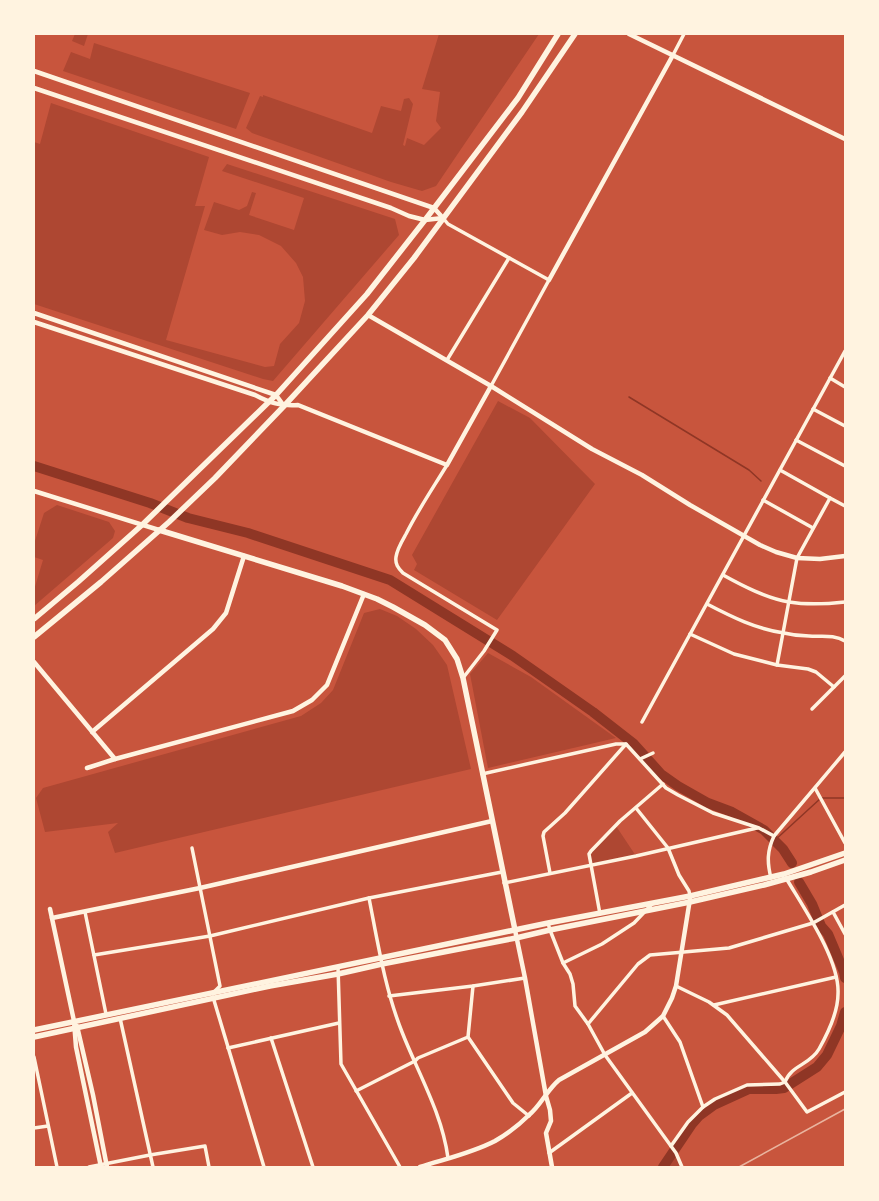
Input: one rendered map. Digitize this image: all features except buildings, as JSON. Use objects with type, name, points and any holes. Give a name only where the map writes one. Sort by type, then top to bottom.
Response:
[{"type":"main road","points":[[34,618],[78,582],[142,525],[276,395],[367,294],[518,98],[558,34]]},
{"type":"main road","points":[[34,637],[101,582],[169,522],[215,478],[368,315],[414,258],[522,112],[575,34]]},
{"type":"main road","points":[[159,530],[364,594],[409,615],[445,640],[457,659],[464,678],[504,883],[515,930]]},
{"type":"main road","points":[[34,1037],[338,967],[516,938],[646,910],[785,876],[845,853]]},
{"type":"main road","points":[[785,876],[811,872],[845,860]]},
{"type":"main road","points":[[34,1030],[106,1014],[338,974],[381,961],[515,930],[653,903],[690,899]]},
{"type":"street","points":[[629,34],[845,139]]},
{"type":"street","points":[[464,678],[497,630],[403,573],[396,562],[399,547],[491,386],[684,34]]},
{"type":"street","points":[[34,71],[434,208],[448,224],[549,280]]},
{"type":"street","points":[[34,88],[187,138],[391,208],[409,216],[425,220],[443,218]]},
{"type":"street","points":[[447,360],[509,258]]},
{"type":"street","points":[[34,313],[276,395],[284,406]]},
{"type":"street","points":[[368,315],[491,386],[592,450],[642,474],[690,505],[744,536],[776,552],[797,558],[820,559],[845,556]]},
{"type":"street","points":[[34,322],[254,395],[268,402],[284,406],[298,405],[447,465]]},
{"type":"street","points":[[642,722],[845,351]]},
{"type":"street","points":[[830,378],[845,386]]},
{"type":"street","points":[[813,409],[845,426]]},
{"type":"street","points":[[796,440],[845,466]]},
{"type":"street","points":[[780,470],[845,506]]},
{"type":"street","points":[[34,491],[116,515],[159,530]]},
{"type":"street","points":[[777,665],[797,558],[830,498]]},
{"type":"street","points":[[763,500],[813,528]]},
{"type":"street","points":[[92,732],[213,629],[221,620],[226,613],[244,556]]},
{"type":"street","points":[[723,575],[766,595],[789,602],[813,604],[845,602]]},
{"type":"street","points":[[87,768],[115,759],[293,711],[307,703],[327,685],[364,594]]},
{"type":"street","points":[[707,604],[756,627],[783,633],[808,636],[839,637],[845,641]]},
{"type":"street","points":[[690,634],[734,654],[777,665],[808,669],[816,672],[834,687]]},
{"type":"street","points":[[34,662],[115,759]]},
{"type":"street","points":[[812,709],[845,676]]},
{"type":"street","points":[[482,774],[616,744],[626,744],[642,758],[666,788],[713,813],[759,828],[774,836]]},
{"type":"street","points":[[550,873],[543,836],[544,832],[565,813],[626,744]]},
{"type":"street","points":[[771,880],[768,868],[769,848],[774,836],[845,752]]},
{"type":"street","points":[[642,758],[653,753]]},
{"type":"street","points":[[600,914],[589,854],[620,821],[663,784]]},
{"type":"street","points":[[815,788],[845,843]]},
{"type":"street","points":[[420,1167],[495,1141],[529,1116],[546,1096],[552,1086],[559,1080],[645,1032],[663,1016],[676,986],[690,899],[689,891],[679,875],[668,848],[636,808]]},
{"type":"street","points":[[52,918],[200,888],[492,821]]},
{"type":"street","points":[[504,883],[759,828]]},
{"type":"street","points":[[192,848],[220,986],[213,996],[264,1167]]},
{"type":"street","points":[[94,955],[210,936],[369,898],[502,872]]},
{"type":"street","points":[[672,1147],[688,1122],[704,1107],[715,1100],[747,1085],[780,1084],[784,1082],[788,1074],[813,1058],[819,1050],[833,1019],[839,992],[833,964],[814,923],[785,876]]},
{"type":"street","points":[[369,898],[389,996],[445,1138],[448,1158]]},
{"type":"street","points":[[563,963],[602,944],[634,923],[653,903]]},
{"type":"street","points":[[588,1024],[638,964],[650,955],[728,948],[814,923],[845,905]]},
{"type":"street","points":[[50,909],[107,1165]]},
{"type":"street","points":[[85,912],[106,1014]]},
{"type":"street","points":[[833,912],[845,934]]},
{"type":"street","points":[[548,923],[563,963],[570,974],[573,984],[575,1006],[588,1024],[605,1055],[676,1153],[682,1167]]},
{"type":"street","points":[[515,930],[546,1096],[550,1110],[551,1121],[546,1133],[552,1167]]},
{"type":"street","points":[[338,967],[341,1064],[400,1167]]},
{"type":"street","points":[[714,1005],[836,977]]},
{"type":"street","points":[[389,996],[525,978]]},
{"type":"street","points":[[473,986],[468,1037],[513,1103],[529,1116]]},
{"type":"street","points":[[676,986],[714,1005],[727,1015],[784,1082],[807,1112],[845,1092]]},
{"type":"street","points":[[119,1012],[152,1167]]},
{"type":"street","points":[[663,1016],[680,1042],[704,1107]]},
{"type":"street","points":[[228,1048],[339,1023]]},
{"type":"street","points":[[76,1028],[76,1047],[101,1166]]},
{"type":"street","points":[[356,1091],[415,1061],[418,1058],[468,1037]]},
{"type":"street","points":[[271,1038],[313,1167]]},
{"type":"street","points":[[34,1057],[57,1167]]},
{"type":"street","points":[[34,1086],[40,1085]]},
{"type":"street","points":[[549,1153],[632,1093]]},
{"type":"street","points":[[34,1128],[48,1126]]},
{"type":"street","points":[[89,1167],[107,1165],[150,1155],[204,1146],[209,1167]]},
{"type":"shaded area","points":[[75,34],[88,34],[84,46],[72,41]]},
{"type":"shaded area","points":[[439,34],[539,34],[436,186],[422,191],[391,182],[252,133],[246,128],[260,96],[263,97],[263,95],[372,133],[381,106],[401,111],[404,99],[409,98],[413,104],[403,145],[405,146],[407,138],[424,145],[441,128],[436,121],[440,92],[422,89]]},
{"type":"shaded area","points":[[94,43],[250,93],[236,129],[63,71],[71,52],[90,59]]},
{"type":"shaded area","points":[[51,103],[209,157],[195,206],[205,206],[166,340],[265,367],[274,366],[280,344],[299,323],[305,301],[303,277],[296,263],[281,246],[259,235],[240,232],[222,235],[204,230],[214,202],[239,210],[247,206],[252,192],[256,193],[249,215],[294,230],[304,198],[222,171],[227,164],[395,219],[399,235],[273,381],[34,304],[34,142],[40,144]]},
{"type":"shaded area","points":[[498,401],[530,418],[595,484],[497,620],[414,570],[417,564],[412,555]]},
{"type":"shaded area","points":[[57,505],[109,522],[115,531],[113,538],[34,606],[34,590],[43,560],[34,557],[34,544],[44,513]]},
{"type":"shaded area","points":[[380,609],[397,616],[416,629],[433,645],[447,665],[471,769],[115,853],[108,832],[118,823],[45,832],[36,798],[43,788],[301,716],[321,703],[333,690],[364,613]]},
{"type":"shaded area","points":[[488,653],[531,677],[616,738],[488,768],[470,674]]},
{"type":"shaded area","points":[[616,826],[636,856],[592,864],[589,854]]},
{"type":"shaded area","points":[[674,1150],[682,1167],[663,1167]]},
{"type":"waterway","points":[[629,397],[749,470],[761,481]]},
{"type":"waterway","points":[[34,466],[150,503],[188,518],[248,533],[390,580],[513,656],[593,712],[634,744],[661,774],[678,786],[708,803],[732,812],[764,830],[783,849],[792,863]]},
{"type":"waterway","points":[[774,841],[821,798],[845,798]]},
{"type":"waterway","points":[[799,882],[812,904],[821,926],[828,934],[844,972],[845,978]]},
{"type":"waterway","points":[[663,1167],[692,1124],[699,1116],[714,1105],[749,1089],[784,1088],[817,1067],[827,1055],[841,1026],[845,1012]]},
{"type":"railway","points":[[739,1167],[845,1109]]}]
